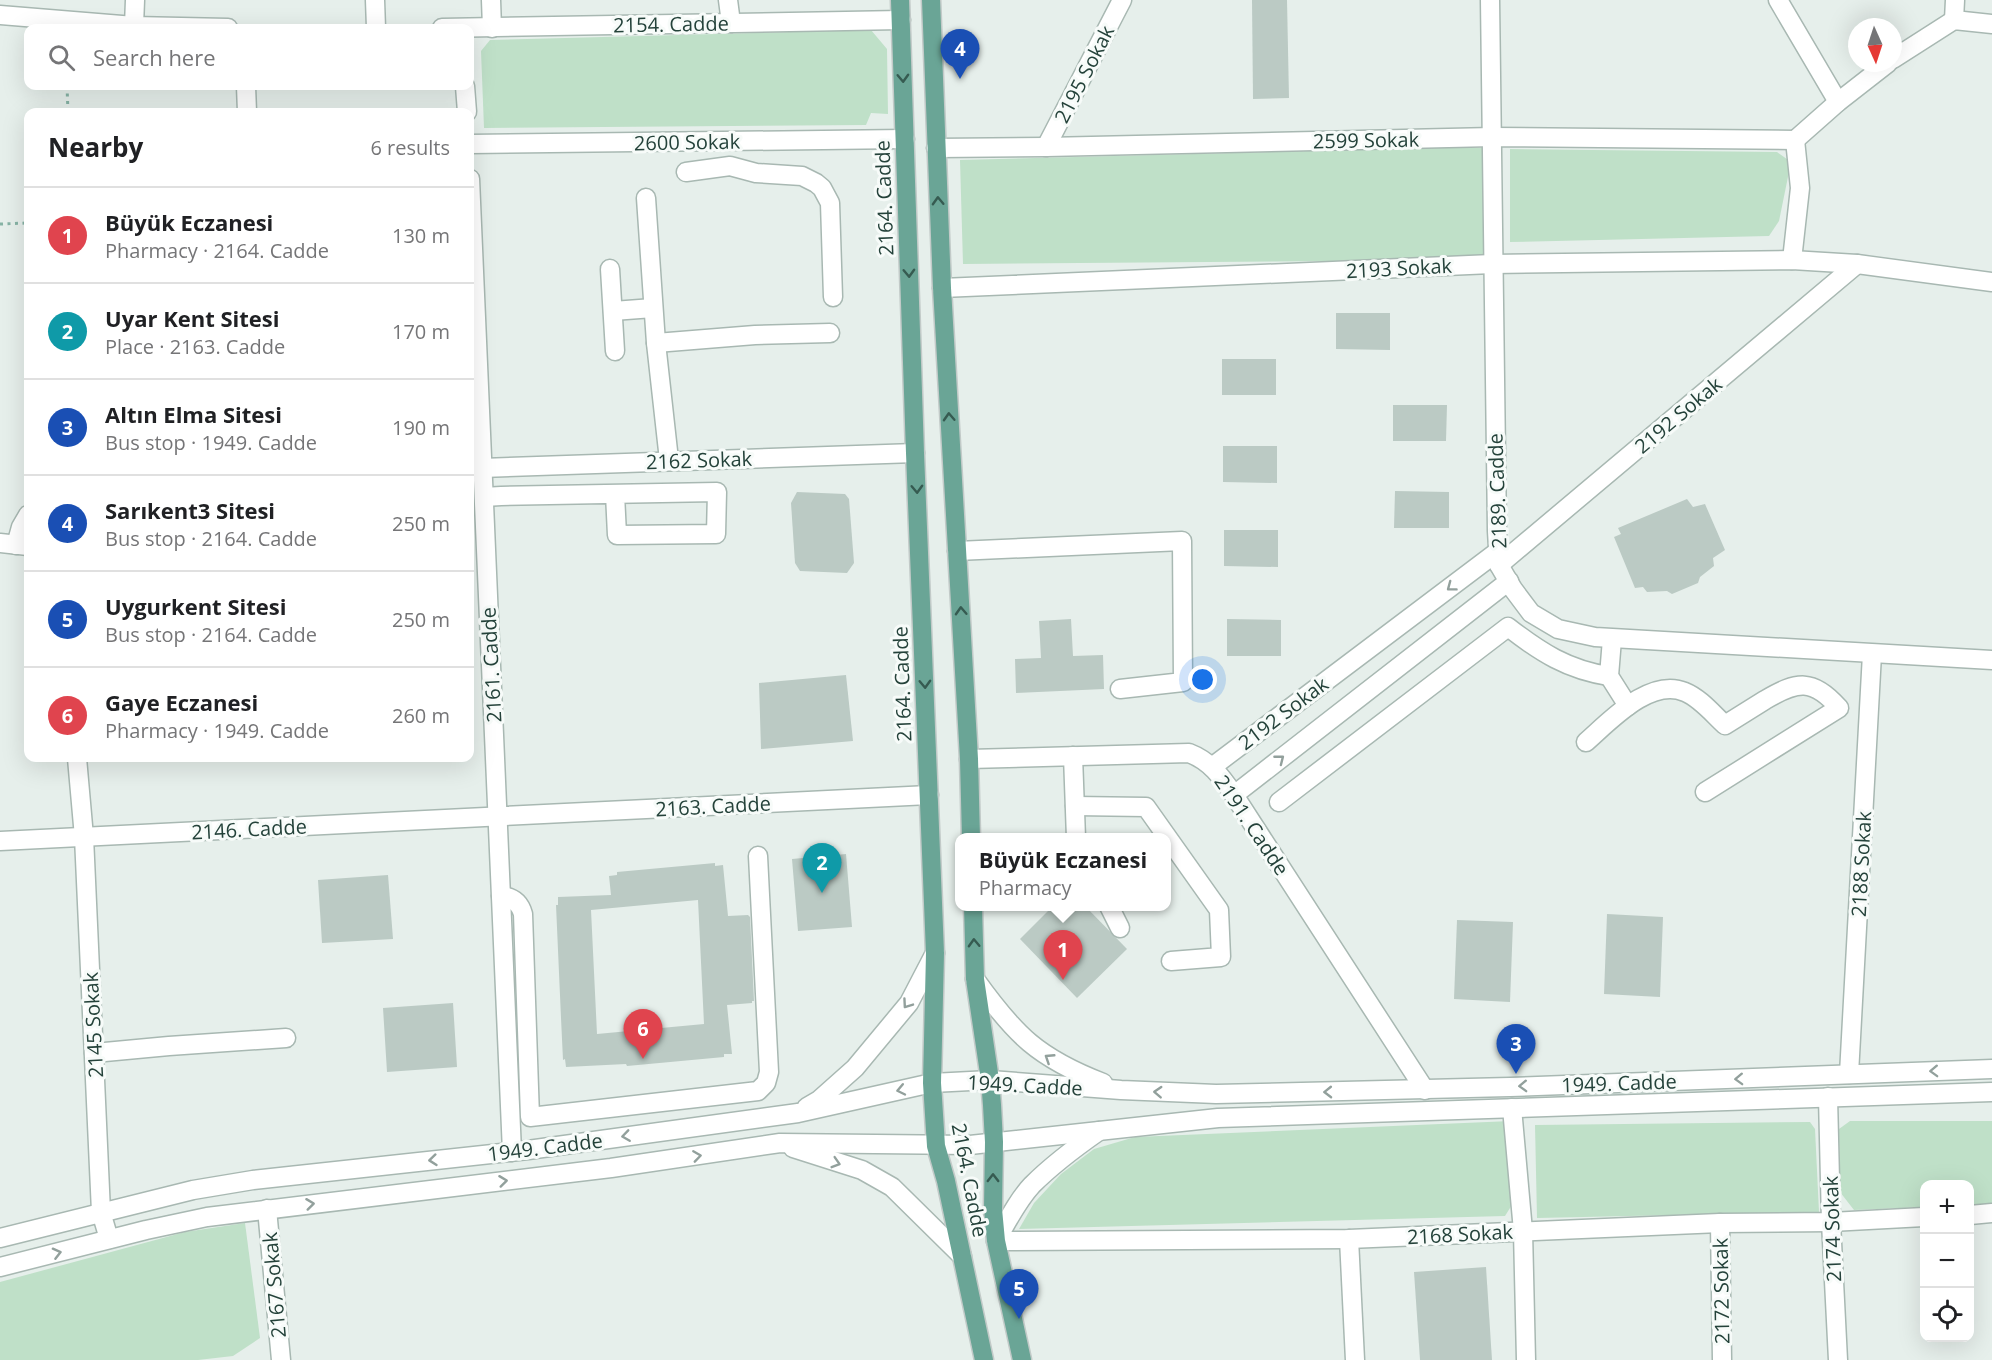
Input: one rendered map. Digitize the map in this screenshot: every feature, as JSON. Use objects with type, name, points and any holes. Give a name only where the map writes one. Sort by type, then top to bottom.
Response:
[{"type":"main road","name":"2164. Cadde","points":[[900,0],[935,953],[932,1083],[936,1146],[946,1180],[984,1360]]},
{"type":"main road","points":[[931,0],[942,288],[969,759],[971,833]]},
{"type":"main road","name":"2164. Cadde","points":[[973,911],[975,979],[990,1080],[996,1241],[1022,1360]]},
{"type":"street","points":[[134,24],[135,0]]},
{"type":"street","points":[[375,0],[376,24]]},
{"type":"street","points":[[491,0],[492,28]]},
{"type":"street","points":[[728,0],[731,23]]},
{"type":"street","name":"2195 Sokak","points":[[1046,147],[1122,0]]},
{"type":"street","name":"2189. Cadde","points":[[1490,0],[1498,558],[1509,581],[1531,613],[1558,629],[1612,639],[1992,660]]},
{"type":"street","points":[[1778,0],[1838,102]]},
{"type":"street","points":[[1954,20],[1955,0]]},
{"type":"street","points":[[1,10],[117,24]]},
{"type":"street","name":"2154. Cadde","points":[[474,28],[901,20]]},
{"type":"street","points":[[1902,53],[1954,20],[1992,24]]},
{"type":"street","points":[[1792,260],[1800,188],[1796,140],[1838,102],[1876,72]]},
{"type":"street","points":[[246,90],[247,108]]},
{"type":"street","points":[[465,90],[467,108]]},
{"type":"street","name":"2599 Sokak","points":[[936,148],[1493,137],[1796,140]]},
{"type":"street","name":"2600 Sokak","points":[[474,144],[904,139]]},
{"type":"street","points":[[730,141],[730,166]]},
{"type":"street","points":[[686,172],[730,166],[756,173],[802,176],[822,188],[830,203],[833,297]]},
{"type":"street","points":[[646,198],[656,343],[669,460]]},
{"type":"street","name":"2193 Sokak","points":[[942,288],[1492,264],[1792,260],[1857,264],[1992,282]]},
{"type":"street","name":"2192 Sokak","points":[[1212,766],[1498,558],[1857,264]]},
{"type":"street","points":[[610,269],[615,351]]},
{"type":"street","points":[[613,311],[653,308]]},
{"type":"street","name":"2161. Cadde","points":[[474,328],[483,497],[477,529],[520,1151]]},
{"type":"street","points":[[656,343],[755,335],[830,333]]},
{"type":"street","name":"2162 Sokak","points":[[482,468],[915,453]]},
{"type":"street","points":[[483,497],[615,494],[717,492],[716,534],[617,535],[615,494]]},
{"type":"street","points":[[15,545],[24,522]]},
{"type":"street","points":[[957,551],[1182,541],[1183,682],[1120,689]]},
{"type":"street","name":"2192 Sokak","points":[[1234,795],[1509,581]]},
{"type":"street","points":[[1279,802],[1508,627],[1548,657],[1587,672],[1609,676]]},
{"type":"street","points":[[1612,639],[1609,676],[1628,706]]},
{"type":"street","name":"2188 Sokak","points":[[1849,1074],[1872,654]]},
{"type":"street","points":[[1586,742],[1628,706],[1656,690],[1676,689],[1694,697],[1725,725],[1782,690],[1799,685],[1816,688],[1830,697],[1839,708],[1705,792]]},
{"type":"street","name":"2191. Cadde","points":[[969,759],[1189,753],[1201,758],[1212,766],[1234,795],[1425,1090]]},
{"type":"street","points":[[1073,756],[1076,833]]},
{"type":"street","name":"2145 Sokak","points":[[77,762],[84,837],[101,1212],[109,1239]]},
{"type":"street","name":"2163. Cadde","points":[[498,817],[929,795]]},
{"type":"street","points":[[1075,806],[1146,807],[1165,833]]},
{"type":"street","name":"2146. Cadde","points":[[0,841],[498,817]]},
{"type":"street","points":[[1171,842],[1220,910],[1221,957],[1171,961]]},
{"type":"street","points":[[530,1117],[758,1091],[766,1083],[769,1072],[758,856]]},
{"type":"street","points":[[501,896],[513,899],[523,914],[530,1117],[520,1151]]},
{"type":"street","points":[[1112,911],[1120,928]]},
{"type":"street","points":[[798,1113],[819,1100],[855,1068],[909,1004],[935,953]]},
{"type":"street","points":[[975,979],[1002,1016],[1032,1047],[1068,1069],[1121,1090]]},
{"type":"street","points":[[94,1053],[286,1038]]},
{"type":"street","name":"1949. Cadde","points":[[0,1238],[194,1190],[253,1180],[520,1151],[798,1113],[932,1083],[990,1080],[1121,1090],[1216,1094],[1425,1090],[1992,1069]]},
{"type":"street","points":[[758,1091],[762,1118]]},
{"type":"street","name":"1949. Cadde","points":[[0,1267],[207,1217],[611,1168],[780,1143],[936,1146],[1218,1118],[1992,1092]]},
{"type":"street","name":"2174 Sokak","points":[[1828,1097],[1838,1360]]},
{"type":"street","points":[[1512,1108],[1523,1231],[1526,1360]]},
{"type":"street","points":[[996,1241],[1032,1186],[1076,1147],[1102,1129]]},
{"type":"street","points":[[780,1143],[862,1170],[892,1187],[962,1256]]},
{"type":"street","name":"2167 Sokak","points":[[267,1209],[281,1360]]},
{"type":"street","points":[[1974,1215],[1992,1213]]},
{"type":"street","name":"2168 Sokak","points":[[996,1241],[1349,1239],[1720,1223],[1831,1222],[1920,1217]]},
{"type":"street","name":"2172 Sokak","points":[[1720,1223],[1722,1360]]},
{"type":"street","points":[[1349,1239],[1355,1360]]},
{"type":"path","points":[[67,90],[68,108]]},
{"type":"path","points":[[0,224],[24,223]]},
{"type":"green space","points":[[871,30],[887,49],[888,114],[871,113],[866,125],[484,128],[481,51],[490,40]]},
{"type":"green space","points":[[1483,148],[1483,255],[1477,260],[963,264],[960,160]]},
{"type":"green space","points":[[1510,149],[1777,152],[1791,162],[1779,221],[1769,236],[1510,242]]},
{"type":"green space","points":[[1511,1121],[1515,1200],[1505,1216],[1019,1229],[1034,1203],[1061,1174],[1094,1149],[1135,1137]]},
{"type":"green space","points":[[1850,1121],[1992,1121],[1992,1204],[1974,1205],[1974,1180],[1920,1180],[1920,1207],[1854,1210],[1840,1192],[1839,1129]]},
{"type":"green space","points":[[1810,1122],[1815,1129],[1819,1212],[1537,1218],[1535,1125]]},
{"type":"green space","points":[[245,1223],[260,1338],[233,1356],[198,1360],[0,1360],[0,1282],[185,1232]]},
{"type":"building","points":[[1252,0],[1287,0],[1289,98],[1253,99]]},
{"type":"building","points":[[1336,313],[1390,313],[1390,350],[1336,349]]},
{"type":"building","points":[[1222,359],[1276,359],[1276,395],[1222,395]]},
{"type":"building","points":[[1393,405],[1447,405],[1446,441],[1393,441]]},
{"type":"building","points":[[1223,446],[1277,446],[1277,483],[1223,482]]},
{"type":"building","points":[[1395,491],[1449,492],[1449,528],[1394,528]]},
{"type":"building","points":[[797,492],[845,494],[849,499],[854,563],[847,573],[800,571],[795,563],[791,503]]},
{"type":"building","points":[[1687,499],[1693,507],[1705,504],[1725,550],[1713,558],[1714,566],[1700,577],[1698,583],[1672,594],[1667,591],[1647,592],[1643,587],[1635,588],[1614,537],[1621,534],[1618,528]]},
{"type":"building","points":[[1224,530],[1278,530],[1278,567],[1224,566]]},
{"type":"building","points":[[1071,619],[1073,656],[1103,655],[1104,689],[1016,693],[1015,659],[1041,658],[1039,621]]},
{"type":"building","points":[[1227,619],[1281,620],[1281,656],[1227,656]]},
{"type":"building","points":[[846,675],[853,741],[761,749],[759,683]]},
{"type":"building","points":[[846,854],[852,927],[798,931],[792,859]]},
{"type":"building","points":[[715,863],[715,866],[723,865],[728,916],[748,915],[750,917],[754,1001],[727,1005],[732,1054],[724,1054],[724,1057],[627,1066],[626,1064],[566,1067],[565,1059],[563,1060],[561,1018],[556,905],[558,905],[558,897],[611,895],[609,876],[617,875],[617,872]],"holes":[[[698,900],[704,1024],[597,1034],[591,910]]]},
{"type":"building","points":[[388,875],[393,939],[322,943],[318,880]]},
{"type":"building","points":[[1048,911],[1090,911],[1127,949],[1077,998],[1020,939]]},
{"type":"building","points":[[1607,914],[1663,917],[1660,997],[1604,994]]},
{"type":"building","points":[[1457,920],[1513,922],[1510,1002],[1454,999]]},
{"type":"building","points":[[453,1003],[457,1067],[387,1072],[383,1008]]},
{"type":"building","points":[[1486,1267],[1492,1360],[1420,1360],[1414,1272]]},
{"type":"place","name":"Sarıkent3 Sitesi","points":[[960,79]]},
{"type":"place","name":"Uyar Kent Sitesi","points":[[822,893]]},
{"type":"place","name":"Büyük Eczanesi","points":[[1063,980]]},
{"type":"place","name":"Gaye Eczanesi","points":[[643,1059]]},
{"type":"place","name":"Altın Elma Sitesi","points":[[1516,1074]]},
{"type":"place","name":"Uygurkent Sitesi","points":[[1019,1319]]}]
